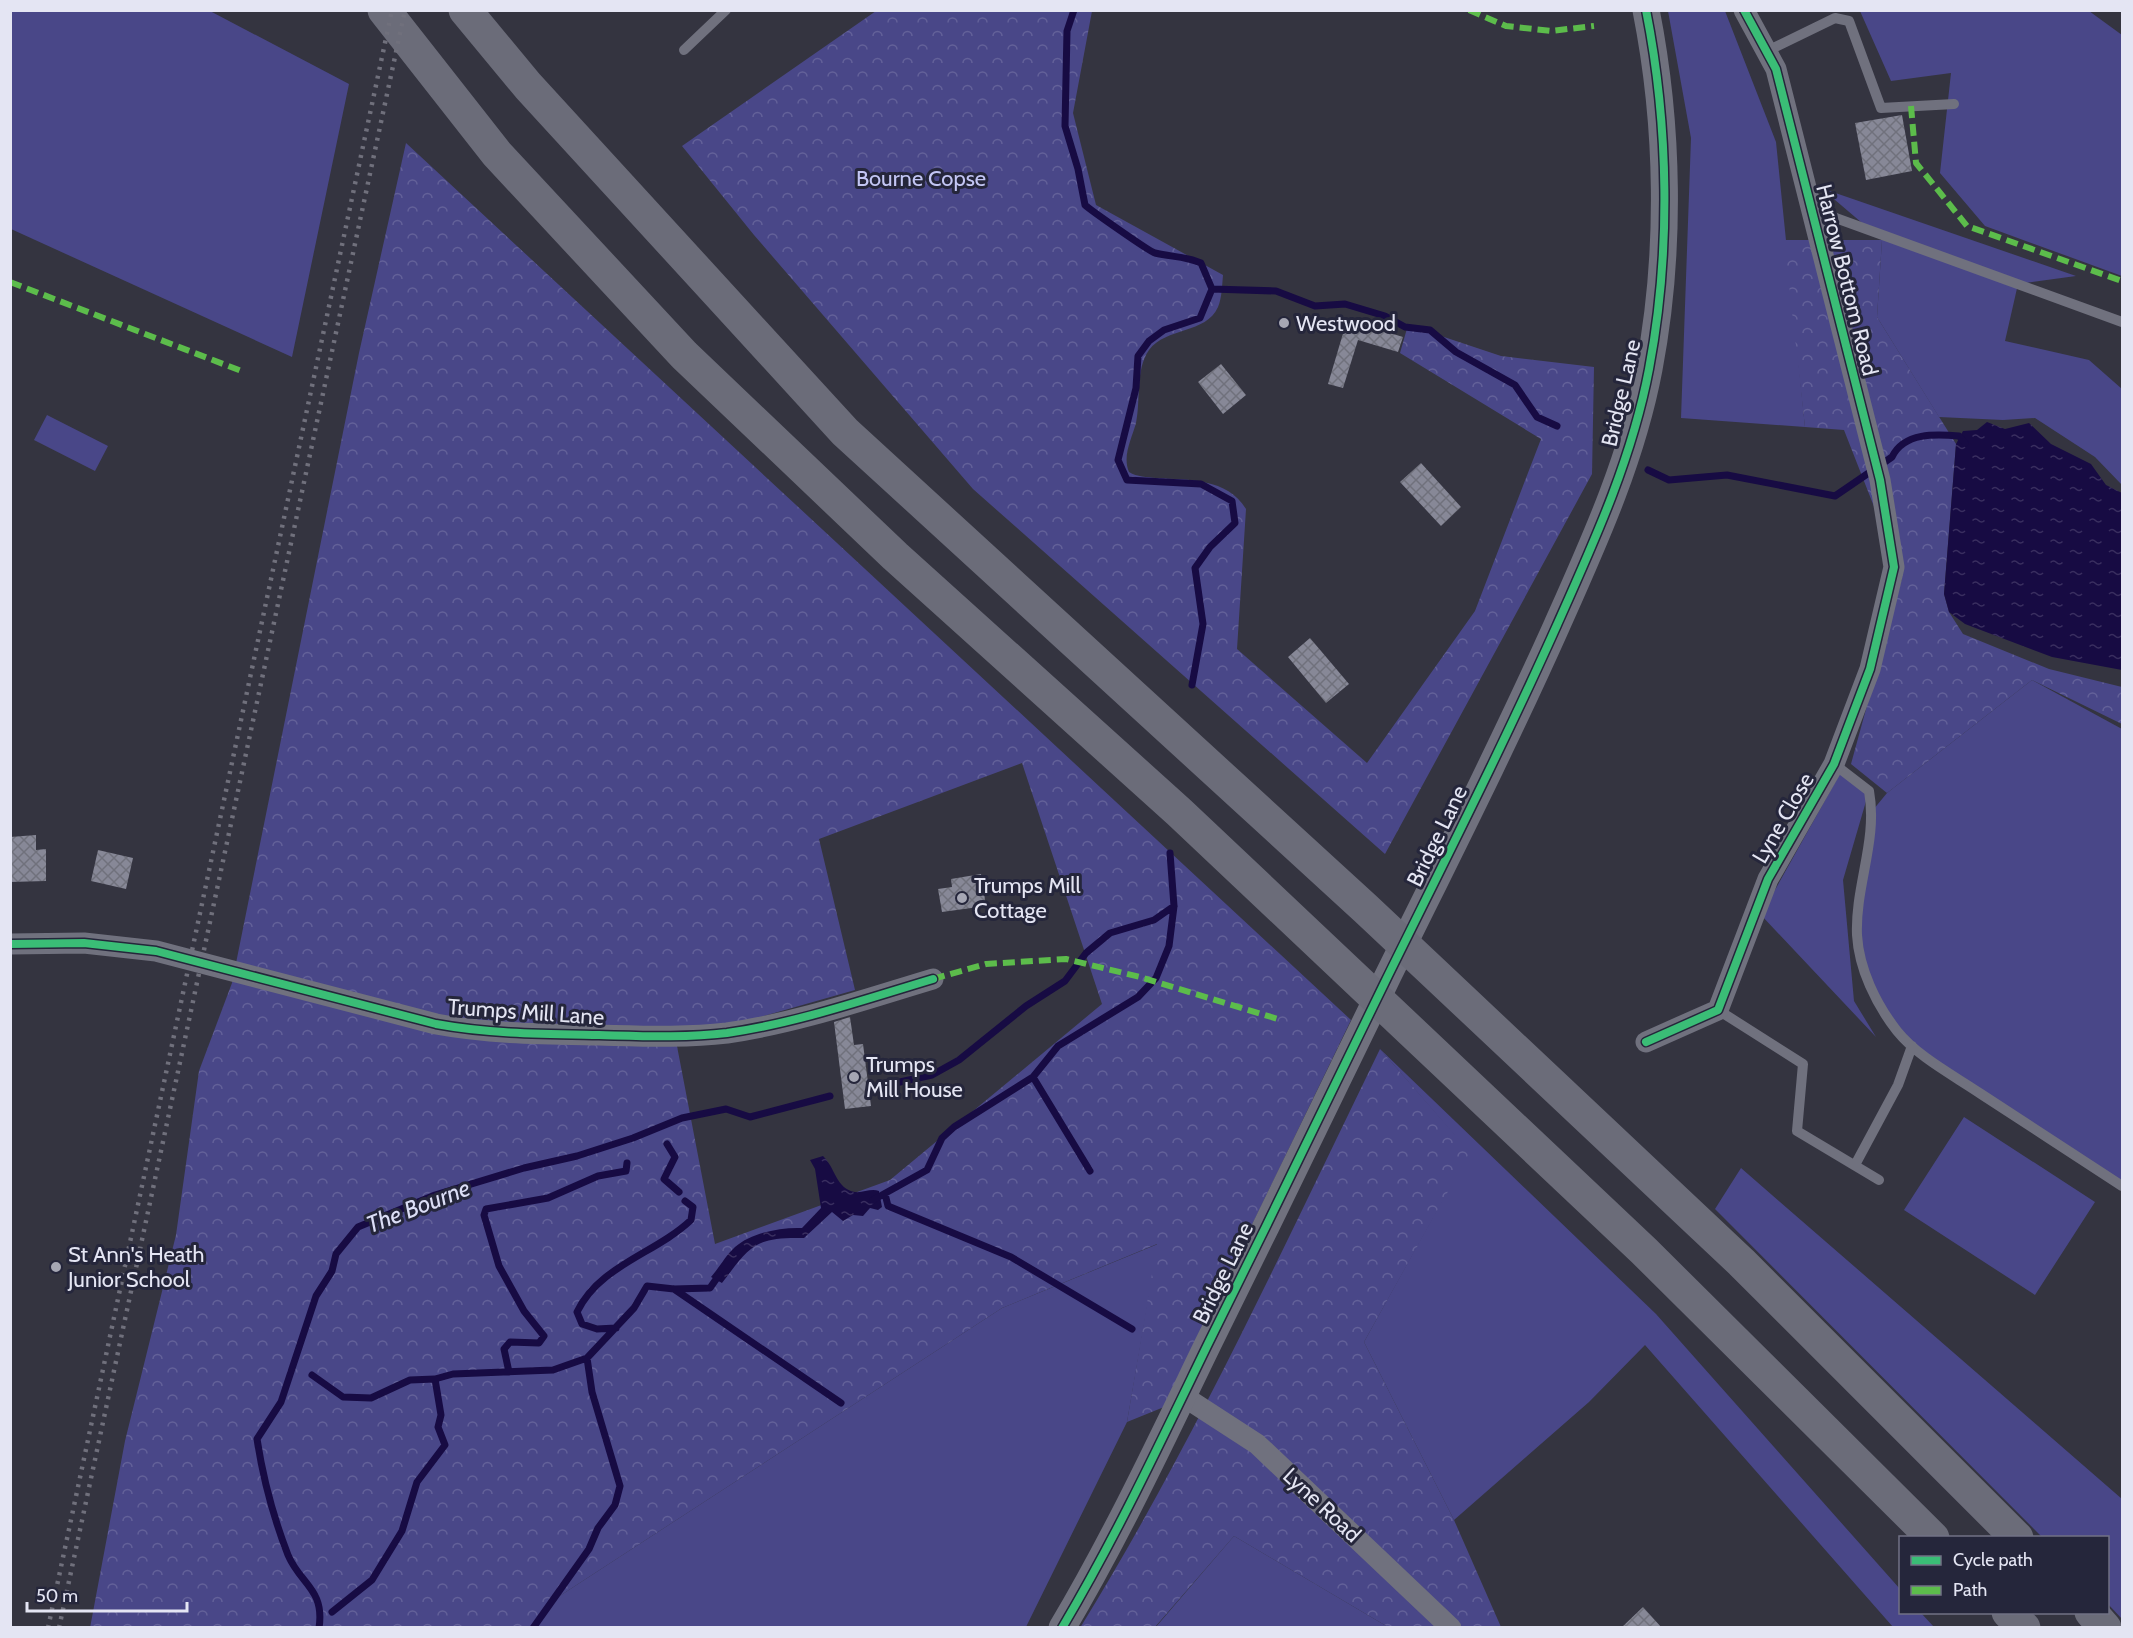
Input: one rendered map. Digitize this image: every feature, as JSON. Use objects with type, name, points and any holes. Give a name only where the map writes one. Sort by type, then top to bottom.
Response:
[{"type":"highway","points":[[384,10],[497,154],[684,355],[895,556],[1179,812],[1644,1251],[1931,1536]]},
{"type":"highway","points":[[465,10],[528,86],[845,432],[1366,909],[1741,1262],[2015,1536]]},
{"type":"highway","points":[[2010,1614],[2024,1628]]},
{"type":"highway","points":[[2093,1614],[2105,1628]]},
{"type":"street","name":"Bridge Lane","points":[[1062,1628],[1095,1572],[1183,1396],[1530,684],[1605,519],[1635,426],[1649,368],[1662,261],[1664,174],[1654,51],[1646,10]]},
{"type":"street","name":"Harrow Bottom Road","points":[[1743,10],[1776,69],[1880,480],[1894,567]]},
{"type":"street","name":"Lyne Close","points":[[1718,1010],[1768,879],[1834,764],[1870,669],[1894,567]]},
{"type":"street","name":"Trumps Mill Lane","points":[[10,944],[84,943],[156,951],[235,970],[341,1000],[472,1030],[643,1036],[726,1033],[824,1011],[933,980]]},
{"type":"street","points":[[1646,1042],[1718,1010]]},
{"type":"street","name":"Lyne Road","points":[[1183,1396],[1257,1444],[1451,1628]]},
{"type":"lane","points":[[684,50],[726,10]]},
{"type":"lane","points":[[1766,52],[1835,18],[1849,21],[1881,108],[1954,104]]},
{"type":"lane","points":[[1811,209],[2122,322]]},
{"type":"lane","points":[[1834,764],[1869,791],[1873,810],[1864,876],[1858,898],[1857,936],[1863,971],[1897,1030],[1912,1046],[2122,1186]]},
{"type":"lane","points":[[1718,1010],[1803,1064],[1797,1131],[1879,1180]]},
{"type":"lane","points":[[1855,1166],[1899,1085],[1912,1046]]},
{"type":"green space","points":[[11,10],[210,11],[349,84],[292,357],[11,229]]},
{"type":"green space","name":"Bourne Copse","points":[[876,11],[1092,11],[1073,113],[1096,205],[1223,275],[1218,307],[1212,316],[1205,322],[1165,337],[1149,350],[1145,358],[1140,376],[1136,423],[1127,453],[1129,472],[1146,477],[1206,483],[1229,491],[1238,499],[1246,509],[1237,649],[1367,763],[1475,611],[1541,439],[1400,353],[1408,325],[1501,356],[1594,367],[1592,474],[1385,854],[973,489],[754,235],[682,146]]},
{"type":"green space","points":[[1668,11],[1725,11],[1776,142],[1805,427],[1681,418],[1691,138]]},
{"type":"green space","points":[[1860,11],[2089,11],[2122,35],[2122,276],[1985,226],[1940,173],[1951,73],[1891,81]]},
{"type":"green space","points":[[406,143],[1351,1020],[1164,1407],[1127,1422],[1157,1244],[1002,1308],[555,1599],[533,1627],[90,1628],[125,1441],[176,1235],[199,1071],[232,983],[359,353]],"holes":[[[1022,763],[1102,1004],[890,1180],[715,1244],[676,1041],[855,990],[819,839]]]},
{"type":"green space","points":[[1821,188],[2076,276],[2018,284],[2005,341],[2089,360],[2122,389],[2122,485],[2095,457],[2035,418],[2003,420],[1939,417],[1877,317],[1882,240]]},
{"type":"green space","points":[[1784,240],[1882,240],[1877,317],[1956,444],[1944,594],[1949,612],[1963,634],[2049,669],[2122,687],[2122,724],[2032,680],[1887,793],[1851,764],[1902,578],[1844,430],[1805,427]]},
{"type":"green space","points":[[47,415],[108,446],[95,471],[34,440]]},
{"type":"green space","points":[[2032,680],[2122,729],[2122,1189],[1912,1046],[1878,999],[1857,936],[1873,810],[1887,793]]},
{"type":"green space","points":[[1842,770],[1869,791],[1843,880],[1854,1001],[1876,1037],[1761,915]]},
{"type":"green space","points":[[1380,1049],[1656,1314],[1899,1588],[1899,1614],[1922,1614],[1934,1627],[1893,1627],[1645,1345],[1589,1402],[1454,1520],[1364,1342],[1469,1152]]},
{"type":"green space","points":[[1380,1049],[1470,1152],[1364,1342],[1454,1520],[1501,1627],[1388,1627],[1234,1536],[1155,1627],[1080,1628],[1162,1487],[1200,1415]]},
{"type":"green space","points":[[1964,1117],[2095,1202],[2035,1295],[1904,1210]]},
{"type":"green space","points":[[1741,1168],[2122,1499],[2122,1619],[2109,1605],[2109,1536],[2041,1536],[1715,1209]]},
{"type":"green space","points":[[1158,1244],[1127,1422],[1026,1627],[533,1628],[555,1599],[1002,1308]]},
{"type":"green space","points":[[1234,1536],[1388,1627],[1155,1628]]},
{"type":"water","points":[[1987,422],[2005,429],[2029,423],[2051,444],[2091,464],[2106,485],[2122,493],[2122,670],[2052,657],[1965,624],[1949,612],[1944,594],[1956,444],[1963,431],[1977,430]]},
{"type":"water","points":[[823,1156],[844,1187],[855,1192],[879,1191],[882,1207],[878,1210],[870,1208],[863,1216],[853,1215],[843,1221],[832,1212],[804,1238],[775,1239],[756,1246],[740,1260],[722,1283],[711,1277],[732,1250],[742,1242],[766,1232],[802,1228],[821,1208],[815,1169],[810,1160]]},
{"type":"building","points":[[1902,115],[1912,171],[1866,180],[1855,123]]},
{"type":"building","points":[[1347,320],[1403,337],[1398,352],[1358,340],[1343,388],[1328,384]]},
{"type":"building","points":[[1221,364],[1246,395],[1223,414],[1198,382]]},
{"type":"building","points":[[1421,463],[1461,507],[1441,526],[1400,482]]},
{"type":"building","points":[[1310,638],[1349,684],[1326,703],[1288,657]]},
{"type":"building","points":[[36,835],[36,850],[46,849],[46,881],[10,882],[10,837]]},
{"type":"building","points":[[98,850],[133,858],[126,889],[91,881]]},
{"type":"building","name":"Trumps Mill Cottage","points":[[981,874],[986,906],[942,912],[938,889],[952,887],[951,879]]},
{"type":"building","name":"Trumps Mill House","points":[[850,1017],[854,1045],[863,1044],[871,1106],[845,1109],[834,1022]]},
{"type":"building","points":[[1643,1607],[1662,1628],[1621,1628]]},
{"type":"waterway","name":"The Bourne","points":[[1074,10],[1067,31],[1065,126],[1078,169],[1085,205],[1155,253],[1201,263],[1212,289]]},
{"type":"waterway","points":[[1212,289],[1276,291],[1315,306],[1345,304],[1385,316],[1405,327],[1430,330],[1456,352],[1515,385],[1537,417],[1557,426]]},
{"type":"waterway","points":[[1192,685],[1203,624],[1195,568],[1210,547],[1235,523],[1232,501],[1201,484],[1127,480],[1118,460],[1136,388],[1138,356],[1149,341],[1164,330],[1200,318],[1212,289]]},
{"type":"waterway","points":[[1648,470],[1669,480],[1727,475],[1835,496],[1892,457],[1897,449],[1912,439],[1931,435],[1959,436],[1965,443]]},
{"type":"waterway","name":"The Bourne","points":[[873,1200],[927,1170],[942,1138],[954,1127],[1033,1077],[1058,1046],[1138,997],[1156,978],[1169,946],[1174,906],[1170,853]]},
{"type":"waterway","name":"The Bourne","points":[[877,1087],[932,1075],[959,1060],[1026,1006],[1065,981],[1086,953],[1110,933],[1154,920],[1174,906]]},
{"type":"waterway","points":[[1033,1077],[1090,1171]]},
{"type":"waterway","name":"The Bourne","points":[[319,1628],[320,1615],[315,1595],[293,1565],[278,1527],[257,1439],[281,1402],[316,1296],[332,1271],[336,1254],[358,1227],[435,1195],[524,1168],[577,1156],[633,1138],[682,1118],[726,1109],[750,1117],[830,1096]]},
{"type":"waterway","points":[[667,1144],[675,1157],[664,1179],[679,1192]]},
{"type":"waterway","points":[[509,1372],[504,1349],[510,1342],[539,1343],[544,1336],[524,1311],[499,1266],[484,1215],[486,1209],[548,1198],[598,1176],[626,1171],[627,1163]]},
{"type":"waterway","points":[[885,1194],[888,1206],[1011,1257],[1132,1329]]},
{"type":"waterway","points":[[616,1328],[597,1329],[582,1324],[577,1312],[599,1283],[629,1261],[677,1232],[691,1220],[693,1207],[685,1201]]},
{"type":"waterway","name":"The Bourne","points":[[533,1628],[589,1549],[598,1528],[615,1505],[620,1486],[592,1392],[587,1358],[634,1308],[647,1286],[674,1289],[710,1288],[719,1275]]},
{"type":"waterway","points":[[674,1289],[841,1403]]},
{"type":"waterway","points":[[332,1612],[372,1580],[402,1531],[417,1482],[445,1445],[438,1427],[441,1415],[435,1379],[453,1374],[553,1370],[587,1358]]},
{"type":"waterway","points":[[312,1375],[343,1397],[371,1398],[410,1380],[435,1379]]},
{"type":"railway","points":[[48,1628],[392,10]]},
{"type":"railway","points":[[59,1628],[405,10]]},
{"type":"marked path","points":[[1469,10],[1506,26],[1551,31],[1594,26]]},
{"type":"marked path","points":[[1911,106],[1916,163],[1967,226],[2122,281]]},
{"type":"marked path","points":[[10,282],[244,372]]},
{"type":"marked path","points":[[933,979],[986,964],[1066,959],[1140,977],[1278,1019]]},
{"type":"cycle path","points":[[1062,1628],[1138,1488],[1494,760],[1585,563],[1622,468],[1633,435],[1649,369],[1656,325],[1664,235],[1663,144],[1654,54],[1646,10]]},
{"type":"cycle path","points":[[1646,1042],[1718,1010],[1768,879],[1834,764],[1870,669],[1894,567],[1880,480],[1776,69],[1744,10]]},
{"type":"cycle path","points":[[10,944],[84,943],[156,951],[436,1024],[497,1032],[538,1034],[695,1036],[727,1033],[805,1017],[933,979]]},
{"type":"place","name":"Westwood","points":[[1284,323]]},
{"type":"place","name":"Trumps Mill Cottage","points":[[962,898]]},
{"type":"place","name":"Trumps Mill House","points":[[854,1077]]},
{"type":"place","name":"St Ann's Heath Junior School","points":[[56,1267]]}]
